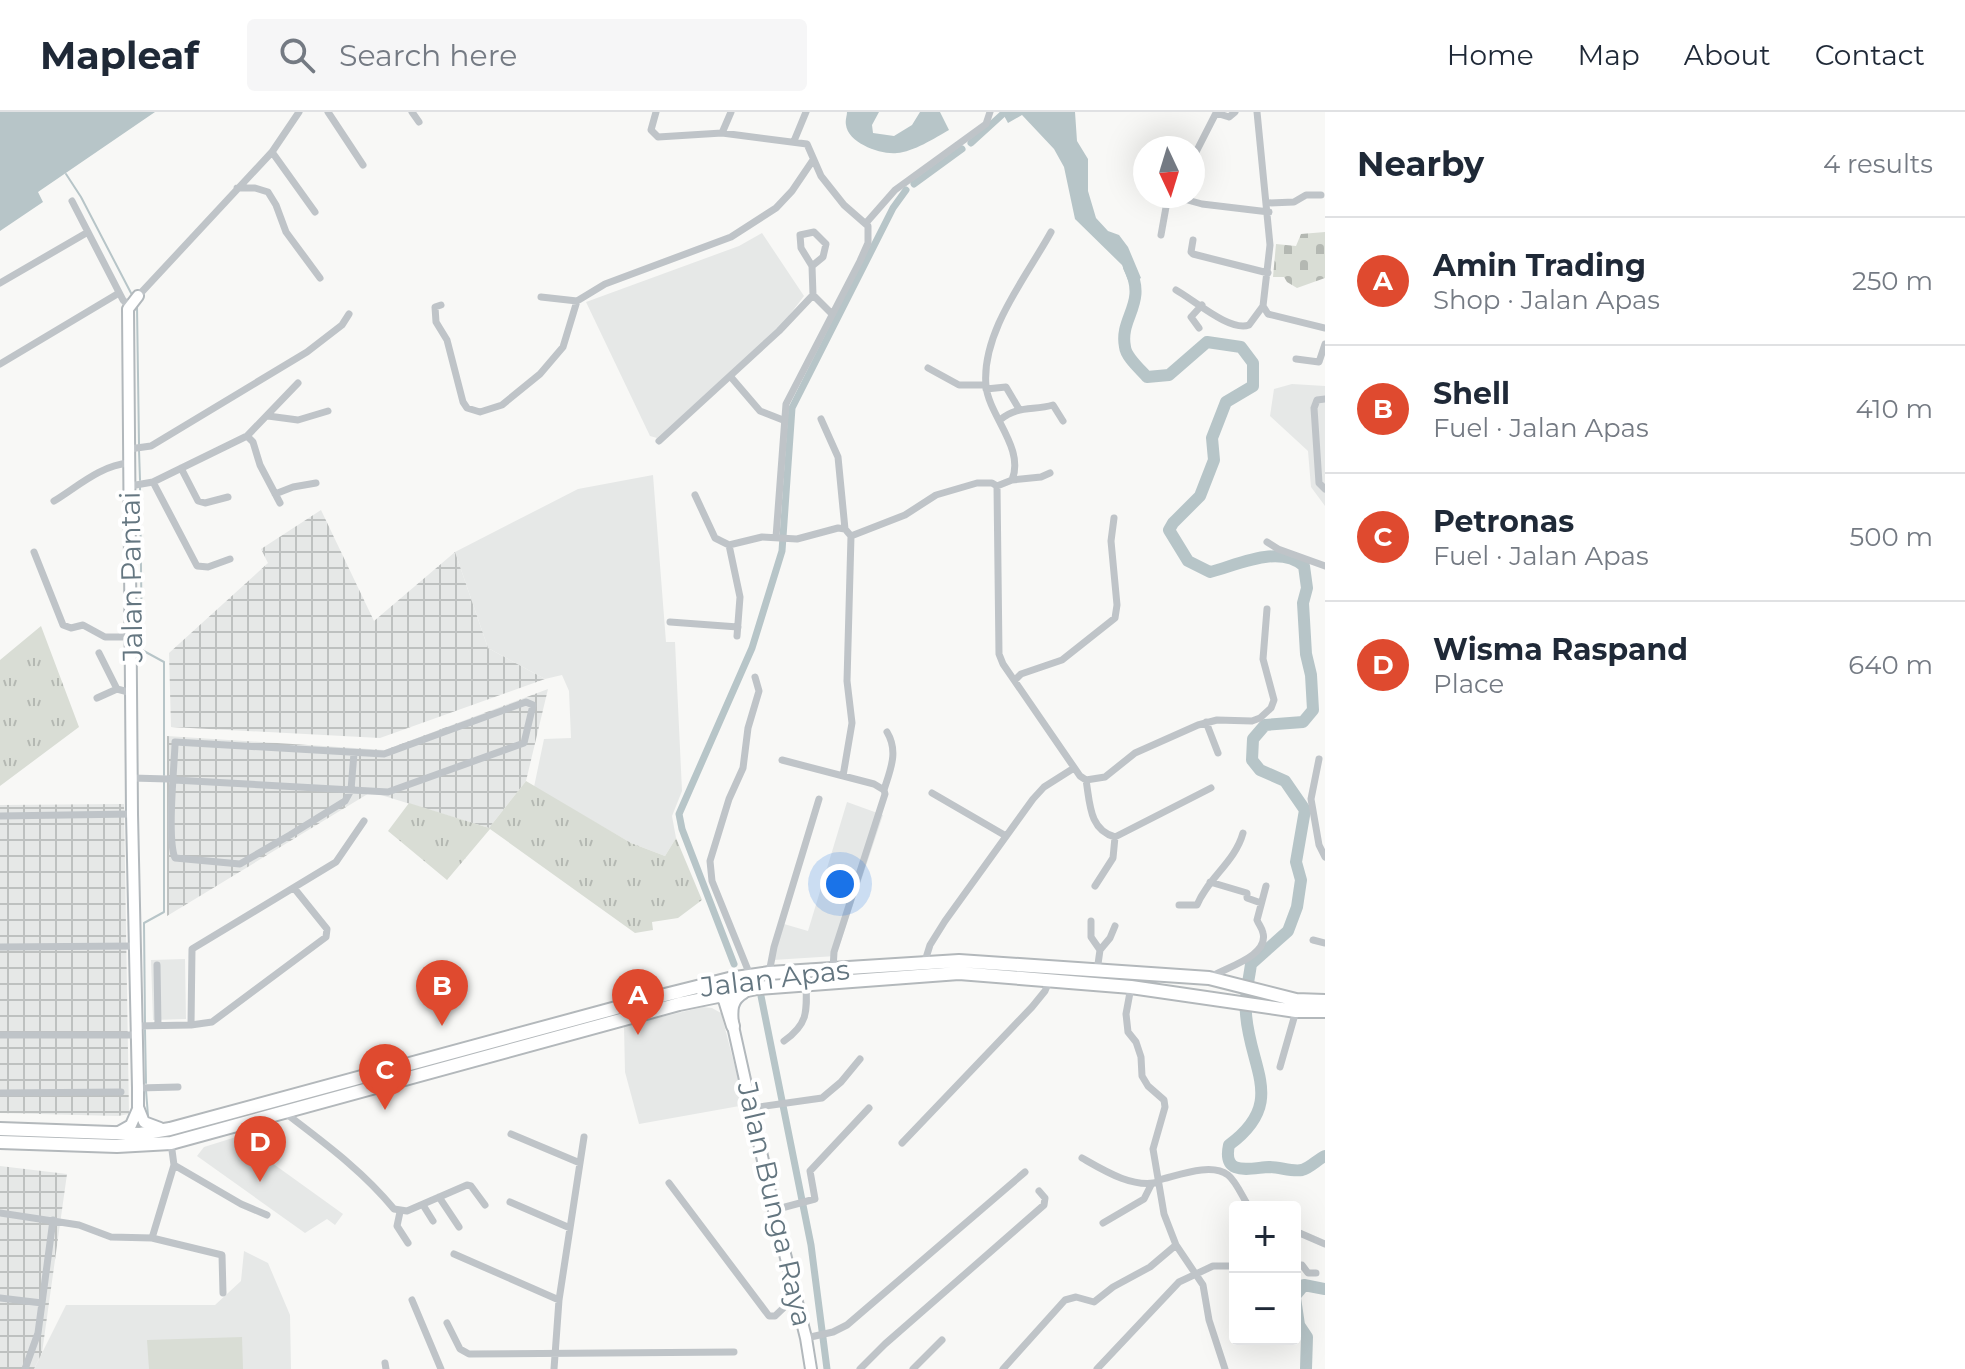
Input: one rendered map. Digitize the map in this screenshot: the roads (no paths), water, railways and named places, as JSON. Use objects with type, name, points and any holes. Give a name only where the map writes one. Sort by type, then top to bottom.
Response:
[{"type":"highway","name":"Jalan Apas","points":[[0,1129],[170,1136],[699,986],[769,973],[925,961],[986,962],[1209,978],[1233,984],[1259,998],[1296,1011],[1325,1011]]},
{"type":"highway","points":[[876,966],[873,971],[878,974],[904,972],[913,976]]},
{"type":"highway","name":"Jalan Apas","points":[[0,1142],[117,1146],[170,1136],[284,1112],[679,1004],[757,988],[971,974],[1131,987],[1231,1000],[1325,1001]]},
{"type":"highway","points":[[1160,975],[1190,984],[1195,995]]},
{"type":"highway","points":[[699,986],[721,994],[735,1033]]},
{"type":"street","points":[[72,201],[119,293],[133,301],[272,152],[299,112]]},
{"type":"street","points":[[328,112],[363,165]]},
{"type":"street","points":[[412,112],[419,122]]},
{"type":"street","points":[[656,112],[651,130],[658,137],[722,133],[807,144],[821,176],[844,205],[866,223],[868,243],[786,404],[778,537]]},
{"type":"street","points":[[722,133],[731,112]]},
{"type":"street","points":[[794,141],[806,112]]},
{"type":"street","points":[[866,223],[895,190],[986,124],[990,112]]},
{"type":"street","points":[[1204,136],[1215,112],[1229,117],[1235,112]]},
{"type":"street","points":[[1176,290],[1228,324],[1244,327],[1263,306],[1268,273],[1268,207],[1257,112]]},
{"type":"street","points":[[272,152],[315,212]]},
{"type":"street","points":[[541,297],[577,301],[605,284],[731,237],[776,208],[813,160]]},
{"type":"street","points":[[237,188],[268,192],[286,232],[320,278]]},
{"type":"street","points":[[1205,204],[1268,207],[1294,202],[1306,195],[1321,195]]},
{"type":"street","points":[[1161,235],[1168,208]]},
{"type":"street","points":[[0,283],[88,232]]},
{"type":"street","points":[[812,266],[823,257],[826,244],[814,232],[806,232],[800,235],[799,242],[812,266],[813,295],[832,314]]},
{"type":"street","points":[[1012,480],[1013,461],[986,387],[989,359],[1007,304],[1051,232]]},
{"type":"street","points":[[1193,240],[1193,254],[1268,273]]},
{"type":"street","points":[[0,364],[119,293]]},
{"type":"street","points":[[659,441],[779,331],[813,295]]},
{"type":"street","name":"Jalan Pantai","points":[[133,301],[136,449],[129,463],[132,486],[132,814],[138,1107]]},
{"type":"street","points":[[441,305],[435,307],[435,314],[447,340],[460,394],[467,408],[480,412],[502,405],[545,369],[563,347],[577,301]]},
{"type":"street","points":[[1199,328],[1191,317],[1202,305]]},
{"type":"street","points":[[1263,306],[1268,314],[1325,328]]},
{"type":"street","points":[[136,449],[307,352],[342,325],[349,314]]},
{"type":"street","points":[[1296,359],[1319,362],[1325,344]]},
{"type":"street","points":[[928,368],[959,385],[1006,387],[1019,409]]},
{"type":"street","points":[[730,376],[760,411],[783,420]]},
{"type":"street","points":[[132,486],[149,484],[247,436],[298,383]]},
{"type":"street","points":[[1325,399],[1317,400],[1314,408],[1319,483],[1325,489]]},
{"type":"street","points":[[1000,420],[1019,409],[1038,410],[1053,405],[1063,421]]},
{"type":"street","points":[[268,416],[298,420],[328,411]]},
{"type":"street","points":[[821,419],[838,457],[845,529],[851,536],[847,681],[852,723],[843,776]]},
{"type":"street","points":[[247,436],[253,442],[260,465],[280,503]]},
{"type":"street","points":[[54,501],[102,471],[129,463]]},
{"type":"street","points":[[181,468],[201,503],[228,497]]},
{"type":"street","points":[[997,486],[1050,473]]},
{"type":"street","points":[[275,494],[316,483]]},
{"type":"street","points":[[851,536],[905,515],[936,495],[977,483],[997,486]]},
{"type":"street","points":[[149,484],[197,566],[208,567],[230,559]]},
{"type":"street","points":[[997,486],[997,645],[1003,664],[1074,768],[1086,780],[1094,823],[1100,830],[1115,837]]},
{"type":"street","points":[[695,495],[715,538],[729,545],[778,537],[797,539],[830,529],[845,529]]},
{"type":"street","points":[[1015,680],[1021,674],[1062,660],[1115,618],[1111,541],[1114,518]]},
{"type":"street","points":[[1267,542],[1325,566]]},
{"type":"street","points":[[670,622],[737,632],[740,597],[729,545]]},
{"type":"street","points":[[34,552],[63,625],[71,628],[83,625],[105,637],[132,637]]},
{"type":"street","points":[[1086,780],[1105,777],[1151,744],[1206,722],[1252,721],[1271,708],[1273,692],[1263,659],[1267,609]]},
{"type":"street","points":[[99,653],[117,689]]},
{"type":"street","points":[[750,975],[712,881],[710,861],[726,808],[743,768],[748,728],[759,691],[755,677]]},
{"type":"street","points":[[97,698],[117,689],[132,693]]},
{"type":"street","points":[[132,778],[171,779],[351,790],[388,792],[399,790],[524,743],[533,705],[526,702],[384,754],[175,742],[171,779],[172,847],[175,858],[232,864],[248,860],[345,801],[351,790],[354,753]]},
{"type":"street","points":[[1206,722],[1218,753]]},
{"type":"street","points":[[833,969],[834,952],[885,798],[884,790],[894,752],[887,732]]},
{"type":"street","points":[[1319,759],[1311,795],[1319,845],[1325,857]]},
{"type":"street","points":[[782,760],[874,784],[884,790]]},
{"type":"street","points":[[925,961],[926,953],[940,928],[1039,793],[1074,768]]},
{"type":"street","points":[[1115,837],[1211,788]]},
{"type":"street","points":[[932,793],[1006,836]]},
{"type":"street","points":[[769,973],[819,799]]},
{"type":"street","points":[[1312,807],[1325,805]]},
{"type":"street","points":[[0,816],[132,814]]},
{"type":"street","points":[[191,1025],[192,949],[336,862],[364,821]]},
{"type":"street","points":[[1179,905],[1197,905],[1210,882],[1237,852],[1243,833]]},
{"type":"street","points":[[1095,886],[1113,858],[1115,837]]},
{"type":"street","points":[[1210,882],[1247,893],[1247,898],[1261,903]]},
{"type":"street","points":[[1209,978],[1253,955],[1264,937],[1257,920],[1266,886]]},
{"type":"street","points":[[0,1035],[138,1029],[212,1022],[326,937],[327,929],[294,888]]},
{"type":"street","points":[[1091,921],[1091,937],[1100,950]]},
{"type":"street","points":[[1097,971],[1100,950],[1115,926]]},
{"type":"street","points":[[1313,940],[1325,943]]},
{"type":"street","points":[[0,947],[135,946]]},
{"type":"street","points":[[155,1025],[157,965]]},
{"type":"street","points":[[902,1143],[1032,1007],[1050,979]]},
{"type":"street","points":[[784,1041],[799,1031],[805,1017],[806,984]]},
{"type":"street","points":[[1131,987],[1126,1014],[1128,1032],[1141,1057],[1142,1076],[1164,1100],[1165,1107],[1153,1149],[1156,1182],[1176,1245],[1203,1285],[1209,1320],[1225,1369]]},
{"type":"street","points":[[735,1033],[732,1005],[736,998],[757,988]]},
{"type":"street","points":[[679,1004],[709,1001],[719,1004],[735,1033]]},
{"type":"street","points":[[1280,1067],[1296,1011]]},
{"type":"street","name":"Jalan Bunga Raya","points":[[735,1033],[774,1210],[797,1296],[811,1369]]},
{"type":"street","points":[[752,1108],[822,1098],[841,1082],[860,1059]]},
{"type":"street","points":[[140,1088],[178,1087]]},
{"type":"street","points":[[0,1093],[121,1092]]},
{"type":"street","points":[[138,1107],[148,1126],[170,1136],[174,1165],[152,1238]]},
{"type":"street","points":[[114,1134],[131,1125],[138,1107]]},
{"type":"street","points":[[774,1210],[815,1199],[810,1171],[869,1108]]},
{"type":"street","points":[[284,1112],[338,1153],[400,1212],[467,1185],[485,1205]]},
{"type":"street","points":[[511,1134],[580,1163]]},
{"type":"street","points":[[554,1369],[559,1300],[584,1137]]},
{"type":"street","points":[[1082,1158],[1132,1181],[1156,1182],[1203,1171],[1218,1171],[1231,1178],[1245,1201]]},
{"type":"street","points":[[174,1165],[216,1191],[267,1215]]},
{"type":"street","points":[[806,1338],[830,1333],[847,1325],[1025,1172]]},
{"type":"street","points":[[1103,1223],[1144,1199],[1156,1182]]},
{"type":"street","points":[[669,1183],[769,1316],[775,1316],[797,1296]]},
{"type":"street","points":[[863,1368],[885,1344],[1044,1205],[1045,1198],[1039,1191]]},
{"type":"street","points":[[439,1197],[459,1227]]},
{"type":"street","points":[[510,1202],[570,1228]]},
{"type":"street","points":[[423,1205],[433,1221]]},
{"type":"street","points":[[400,1212],[397,1226],[408,1243]]},
{"type":"street","points":[[0,1213],[79,1225],[111,1237],[152,1238],[222,1255],[223,1293]]},
{"type":"street","points":[[25,1369],[37,1338],[53,1220]]},
{"type":"street","points":[[1301,1234],[1325,1244]]},
{"type":"street","points":[[1003,1369],[1065,1300],[1076,1297],[1094,1302],[1099,1300],[1113,1287],[1150,1267],[1176,1245]]},
{"type":"street","points":[[454,1254],[559,1300]]},
{"type":"street","points":[[1097,1369],[1179,1282],[1218,1265],[1229,1266]]},
{"type":"street","points":[[1301,1265],[1308,1273],[1316,1273]]},
{"type":"street","points":[[0,1298],[42,1303]]},
{"type":"street","points":[[412,1300],[441,1369]]},
{"type":"street","points":[[447,1323],[464,1353],[734,1352]]},
{"type":"street","points":[[913,1369],[942,1340]]},
{"type":"waterway","points":[[971,143],[1005,112]]},
{"type":"waterway","points":[[914,184],[962,149]]},
{"type":"waterway","points":[[66,174],[131,293]]},
{"type":"waterway","points":[[734,964],[679,814],[752,648],[782,551],[792,408],[893,208],[906,190]]},
{"type":"waterway","points":[[1129,267],[1136,291],[1124,336],[1125,347],[1147,377],[1169,375],[1207,342],[1241,347],[1253,363],[1253,386],[1226,402],[1212,438],[1214,460],[1200,496],[1169,530],[1188,561],[1210,572],[1271,556],[1294,560],[1304,566],[1307,588],[1303,603],[1306,654],[1313,710],[1303,722],[1265,725],[1253,739],[1252,760],[1260,770],[1285,781],[1305,810],[1296,862],[1301,880],[1297,907],[1288,931],[1251,964],[1246,1014],[1261,1084],[1261,1099],[1257,1114],[1247,1129],[1229,1145],[1228,1155],[1230,1162],[1239,1168],[1298,1170],[1325,1156]]},
{"type":"waterway","points":[[137,306],[139,444]]},
{"type":"waterway","points":[[139,450],[140,480]]},
{"type":"waterway","points":[[140,486],[142,650],[164,662],[164,775]]},
{"type":"waterway","points":[[145,1023],[144,923],[164,912],[164,781]]},
{"type":"waterway","points":[[761,996],[811,1245],[827,1369]]},
{"type":"waterway","points":[[145,1030],[146,1083]]},
{"type":"waterway","points":[[146,1090],[148,1116]]},
{"type":"waterway","points":[[1301,1289],[1304,1285],[1325,1289]]},
{"type":"waterway","points":[[1301,1328],[1307,1337],[1306,1369]]},
{"type":"place","name":"Shell","points":[[442,1026]]},
{"type":"place","name":"Amin Trading","points":[[638,1035]]},
{"type":"place","name":"Petronas","points":[[385,1110]]},
{"type":"place","name":"Wisma Raspand","points":[[260,1182]]}]
